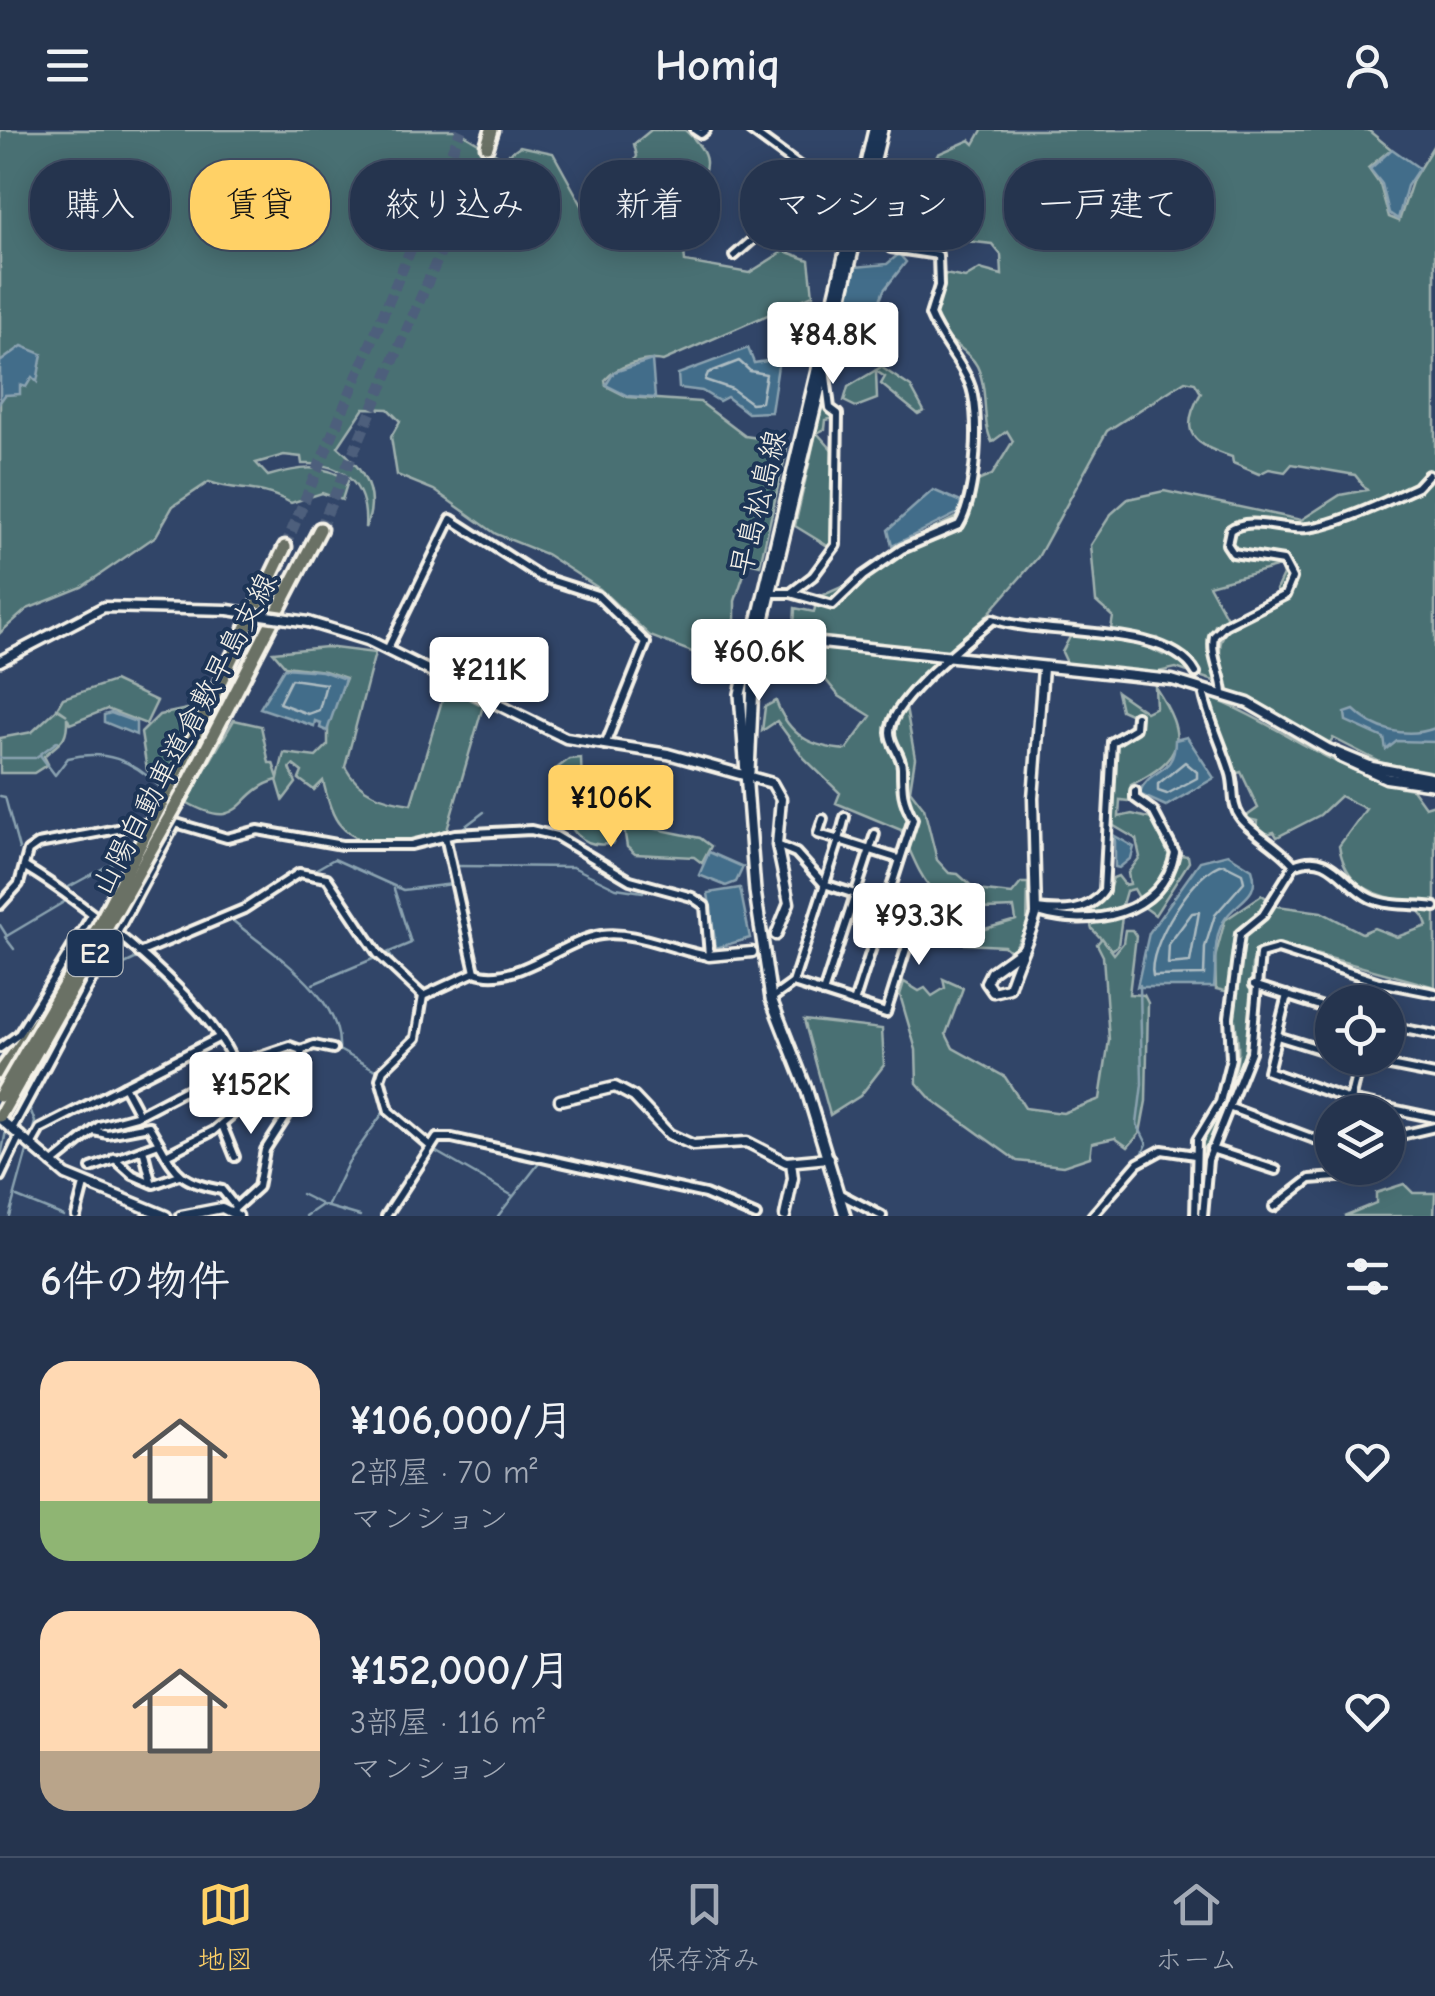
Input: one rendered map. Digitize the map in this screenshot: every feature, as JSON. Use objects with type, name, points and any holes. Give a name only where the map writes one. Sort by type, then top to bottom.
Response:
[{"type":"highway","points":[[486,146],[492,130]]},
{"type":"highway","name":"山陽自動車道倉敷早島支線","points":[[0,1118],[186,786],[320,529]]},
{"type":"highway","name":"山陽自動車道倉敷早島支線","points":[[0,1096],[60,996],[174,779],[285,547]]},
{"type":"highway","points":[[0,1073],[60,996]]},
{"type":"highway","points":[[6,1130],[60,1016]]},
{"type":"main road","name":"早島松島線","points":[[871,160],[878,130]]},
{"type":"main road","name":"早島松島線","points":[[844,1216],[829,1158],[771,998],[754,877],[740,694],[849,250]]},
{"type":"main road","name":"早島松島線","points":[[766,592],[825,368],[851,250]]},
{"type":"street","points":[[695,130],[701,134],[706,130]]},
{"type":"street","points":[[750,130],[790,160]]},
{"type":"street","points":[[734,256],[741,250]]},
{"type":"street","points":[[766,592],[791,593],[833,605],[862,576],[902,550],[959,525],[976,472],[973,393],[930,315],[939,286],[938,255],[904,250]]},
{"type":"street","points":[[791,593],[826,561],[837,538],[838,414],[830,408],[825,368]]},
{"type":"street","points":[[1223,694],[1222,677],[1213,654],[1214,636],[1225,625],[1285,595],[1292,578],[1288,565],[1278,559],[1232,553],[1226,544],[1230,530],[1241,524],[1294,529],[1327,525],[1410,490],[1428,476]]},
{"type":"street","points":[[387,650],[450,520],[541,577],[597,595],[646,643],[605,744]]},
{"type":"street","points":[[0,661],[96,609],[228,610],[308,622],[352,634],[552,732],[761,777],[778,791],[777,845],[788,903],[776,936]]},
{"type":"street","points":[[854,1003],[913,820],[900,794],[901,761],[890,730],[894,712],[948,658],[993,619],[1015,628],[1072,629],[1147,644],[1185,659],[1196,673]]},
{"type":"street","points":[[756,636],[1152,677],[1223,694],[1267,713],[1328,749],[1395,774],[1435,782]]},
{"type":"street","points":[[1023,949],[989,974],[986,982],[993,992],[1010,988],[1023,949],[1036,910],[1033,798],[1043,668]]},
{"type":"street","points":[[1204,695],[1217,743],[1232,774],[1234,804],[1242,820],[1276,843],[1294,865]]},
{"type":"street","points":[[1036,910],[1065,912],[1098,899],[1104,891],[1112,742],[1136,728],[1136,716]]},
{"type":"street","points":[[1036,910],[1083,922],[1140,905],[1160,887],[1175,853],[1154,811],[1134,798],[1134,791]]},
{"type":"street","points":[[771,998],[793,983],[845,818]]},
{"type":"street","points":[[823,820],[818,834],[899,859]]},
{"type":"street","points":[[0,905],[19,884],[28,851],[38,844],[144,824],[176,824],[228,838],[258,830],[342,845],[411,844],[445,836],[520,829],[556,836],[630,880],[692,897],[706,906],[709,956]]},
{"type":"street","points":[[6,1130],[176,824]]},
{"type":"street","points":[[823,992],[875,834]]},
{"type":"street","points":[[445,836],[475,972]]},
{"type":"street","points":[[777,845],[796,853],[824,884],[917,914],[886,1012],[793,983]]},
{"type":"street","points":[[1195,1216],[1195,1155],[1205,1121],[1220,1102],[1231,1058],[1228,1016],[1240,934],[1262,915],[1294,865],[1303,861],[1331,864],[1369,898],[1435,906]]},
{"type":"street","points":[[25,867],[65,891],[139,952],[220,1037],[234,1064]]},
{"type":"street","points":[[139,952],[244,909],[300,874],[327,878],[379,955],[423,996]]},
{"type":"street","points":[[0,1048],[19,1034],[92,915]]},
{"type":"street","points":[[423,996],[475,972],[485,976],[546,960],[584,939],[605,934],[709,956],[752,952]]},
{"type":"street","points":[[1203,1216],[1212,1150],[1251,1052],[1257,960],[1270,948],[1379,982],[1435,992]]},
{"type":"street","points":[[1254,985],[1315,1004]]},
{"type":"street","points":[[1286,995],[1268,1071],[1336,1095]]},
{"type":"street","points":[[423,996],[416,1038],[383,1070],[380,1079],[390,1111],[431,1147]]},
{"type":"street","points":[[1405,1029],[1435,1035]]},
{"type":"street","points":[[1276,1036],[1315,1047]]},
{"type":"street","points":[[0,1177],[25,1140],[40,1129],[220,1037]]},
{"type":"street","points":[[52,1164],[93,1131],[139,1114],[234,1064],[290,1046],[300,1050],[314,1045],[333,1049]]},
{"type":"street","points":[[235,1211],[258,1186],[265,1150],[290,1111],[303,1078],[300,1050]]},
{"type":"street","points":[[1405,1068],[1435,1074]]},
{"type":"street","points":[[166,1155],[222,1125],[250,1099],[303,1078]]},
{"type":"street","points":[[124,1086],[139,1114]]},
{"type":"street","points":[[560,1100],[615,1087],[634,1097],[681,1141],[704,1147],[747,1142],[791,1162],[829,1158]]},
{"type":"street","points":[[1230,1108],[1315,1139]]},
{"type":"street","points":[[1405,1112],[1435,1118]]},
{"type":"street","points":[[0,1118],[6,1130],[84,1186],[166,1216]]},
{"type":"street","points":[[222,1125],[234,1157]]},
{"type":"street","points":[[93,1131],[107,1134],[148,1126],[179,1175],[189,1184],[222,1190],[235,1211]]},
{"type":"street","points":[[1405,1134],[1435,1127]]},
{"type":"street","points":[[386,1216],[437,1138],[563,1160],[705,1194],[756,1216]]},
{"type":"street","points":[[91,1168],[159,1143]]},
{"type":"street","points":[[142,1148],[151,1183]]},
{"type":"street","points":[[1092,1216],[1138,1163],[1162,1150],[1195,1155]]},
{"type":"street","points":[[1212,1150],[1276,1170]]},
{"type":"street","points":[[114,1158],[151,1183],[179,1175]]},
{"type":"street","points":[[785,1216],[793,1178],[791,1162]]},
{"type":"street","points":[[1274,1208],[1315,1179]]},
{"type":"street","points":[[76,1216],[84,1186]]},
{"type":"street","points":[[840,1194],[882,1216]]},
{"type":"street","points":[[181,1216],[211,1208],[235,1211]]},
{"type":"green space","points":[[0,130],[457,130],[503,158],[520,146],[553,153],[557,160],[350,160],[350,250],[560,250],[560,166],[580,202],[580,250],[684,250],[685,262],[749,273],[784,251],[809,260],[813,295],[663,361],[648,360],[624,367],[605,380],[606,386],[628,397],[700,402],[745,436],[778,441],[787,448],[760,565],[748,562],[735,601],[735,631],[743,634],[734,668],[650,636],[600,589],[546,554],[496,534],[434,490],[397,475],[391,437],[400,421],[388,409],[364,408],[338,447],[367,483],[371,504],[365,528],[358,489],[342,472],[302,464],[301,457],[284,455],[256,463],[268,476],[319,469],[348,481],[342,500],[322,493],[291,503],[268,493],[209,482],[173,506],[156,536],[82,587],[27,609],[0,633]]},
{"type":"green space","points":[[651,130],[685,130],[705,160],[635,160],[634,144]]},
{"type":"green space","points":[[982,130],[1368,130],[1391,149],[1368,168],[1380,185],[1389,217],[1399,221],[1413,179],[1435,143],[1435,772],[1382,763],[1333,738],[1328,745],[1228,691],[1221,641],[1235,625],[1282,602],[1276,590],[1283,575],[1280,566],[1209,585],[1227,618],[1215,625],[1208,648],[1217,682],[1176,668],[1154,673],[1068,665],[1062,652],[1071,635],[1143,645],[1163,655],[1168,650],[1158,638],[1135,639],[1111,629],[1113,617],[1096,602],[1091,545],[1111,514],[1128,499],[1164,491],[1301,520],[1340,495],[1367,490],[1355,475],[1292,464],[1285,472],[1269,469],[1259,474],[1233,463],[1232,457],[1193,436],[1190,418],[1201,393],[1195,383],[1185,381],[1107,431],[1038,557],[906,708],[915,758],[910,790],[924,808],[937,860],[976,890],[1012,894],[1021,883],[1028,883],[1027,926],[1012,953],[1004,946],[965,944],[964,935],[1016,920],[1014,908],[967,907],[939,896],[928,885],[901,830],[836,803],[840,793],[804,758],[777,721],[762,731],[765,707],[776,701],[788,723],[803,738],[846,750],[871,716],[839,696],[816,668],[792,664],[795,608],[814,612],[817,598],[844,586],[890,551],[958,516],[966,486],[992,475],[1013,441],[1007,431],[992,442],[977,366],[938,327],[934,314],[945,274],[965,278],[980,269],[1002,275],[1001,255],[992,244],[984,243],[984,160],[934,160],[938,154],[970,140],[974,144]]},
{"type":"green space","points":[[881,367],[911,387],[924,411],[918,414],[881,384],[885,377],[876,371],[877,399],[856,407],[844,401],[848,387]]},
{"type":"green space","points":[[823,402],[835,418],[826,420],[825,429],[817,433],[835,453],[831,548],[795,526]]},
{"type":"green space","points":[[326,647],[375,653],[345,767],[357,783],[382,797],[411,804],[446,687],[483,706],[447,830],[407,843],[363,840],[338,822],[323,781],[314,790],[299,779],[302,772],[293,765],[290,768],[296,783],[283,800],[277,780],[229,813],[205,811],[186,802],[234,720],[261,726],[269,763],[273,763],[278,778],[284,753],[316,757],[328,745],[328,721],[346,678],[285,666],[273,652]]},
{"type":"green space","points":[[114,681],[157,701],[146,724],[107,709],[70,724],[67,717],[64,736],[44,756],[48,764],[34,773],[0,773],[0,738],[32,732],[57,709],[67,715],[57,708],[63,698]]},
{"type":"green space","points":[[1155,687],[1173,720],[1176,745],[1162,765],[1131,785],[1129,801],[1120,800],[1119,817],[1132,814],[1152,819],[1168,853],[1188,856],[1189,862],[1155,915],[1144,907],[1134,889],[1126,891],[1121,908],[1107,912],[1108,917],[1122,917],[1118,945],[1112,950],[1092,929],[1087,909],[1107,895],[1113,878],[1118,876],[1125,885],[1130,884],[1128,873],[1140,857],[1136,839],[1109,823],[1113,744],[1138,729],[1139,718],[1121,710],[1117,692],[1146,712],[1156,707]]},
{"type":"green space","points":[[1206,696],[1361,774],[1412,789],[1425,807],[1435,804],[1435,987],[1286,946],[1260,947],[1252,964],[1247,1052],[1208,1150],[1200,1185],[1201,1148],[1228,1089],[1238,1055],[1230,992],[1216,989],[1215,958],[1225,920],[1262,895],[1277,906],[1321,912],[1362,933],[1374,928],[1397,937],[1427,926],[1421,913],[1411,905],[1369,890],[1356,882],[1346,867],[1339,846],[1366,809],[1340,796],[1320,815],[1277,837],[1274,832],[1267,834],[1256,828],[1257,821],[1244,818],[1258,808],[1241,772],[1234,774]]},
{"type":"green space","points":[[187,709],[198,712],[164,784],[147,770],[141,733],[159,715]]},
{"type":"green space","points":[[581,758],[583,814],[700,838],[711,846],[702,863],[694,857],[635,854],[627,847],[624,828],[614,825],[613,843],[592,843],[577,834],[561,799],[556,797],[561,784],[556,769],[569,759]]},
{"type":"green space","points":[[1125,930],[1132,930],[1136,936],[1129,994],[1144,995],[1148,1003],[1146,1101],[1140,1133],[1128,1147],[1115,1138],[1092,1143],[1090,1157],[1063,1166],[1017,1161],[931,1099],[917,1083],[916,1050],[900,995],[904,982],[919,991],[925,988],[932,996],[945,988],[943,979],[963,988],[946,1034],[953,1048],[1005,1077],[1025,1108],[1063,1113],[1100,1099],[1109,1040],[1103,956],[1097,944],[1102,938],[1114,954],[1123,943]]},
{"type":"green space","points":[[804,1020],[882,1029],[884,1065],[860,1096],[830,1115]]},
{"type":"green space","points":[[1405,1185],[1413,1193],[1435,1193],[1434,1216],[1344,1216],[1376,1203],[1376,1193]]},
{"type":"water","points":[[1392,149],[1419,168],[1407,186],[1398,219],[1389,213],[1382,184],[1370,169]]},
{"type":"water","points":[[899,254],[906,262],[884,290],[870,325],[859,328],[849,293],[855,267],[887,264]]},
{"type":"water","points":[[22,346],[42,354],[37,382],[32,377],[26,387],[20,385],[20,394],[5,395],[0,402],[0,362]]},
{"type":"water","points":[[748,348],[754,363],[779,359],[771,412],[748,413],[727,397],[719,401],[702,391],[679,388],[678,374]]},
{"type":"water","points":[[652,360],[655,398],[628,396],[606,385],[614,372]]},
{"type":"water","points":[[933,490],[961,502],[958,513],[892,546],[888,530]]},
{"type":"water","points":[[284,668],[322,671],[345,679],[327,731],[320,728],[321,723],[315,721],[314,726],[260,708]]},
{"type":"water","points":[[1354,710],[1391,731],[1413,733],[1435,728],[1435,742],[1397,741],[1386,750],[1384,738],[1346,721],[1345,713]]},
{"type":"water","points":[[111,713],[136,722],[136,735],[104,722],[104,715]]},
{"type":"water","points":[[1187,737],[1214,778],[1166,806],[1139,794],[1143,785],[1171,760],[1175,740]]},
{"type":"water","points":[[1115,836],[1134,847],[1131,858],[1119,868],[1115,867]]},
{"type":"water","points":[[709,852],[743,867],[736,882],[726,886],[699,875]]},
{"type":"water","points":[[1228,854],[1252,869],[1254,879],[1250,893],[1228,915],[1220,930],[1214,987],[1137,987],[1149,933],[1200,861]]},
{"type":"water","points":[[740,888],[750,938],[716,948],[708,893]]},
{"type":"waterway","points":[[0,758],[35,758],[58,741]]},
{"type":"waterway","points":[[40,755],[55,775],[68,758],[105,756],[128,763],[159,786]]},
{"type":"waterway","points":[[0,796],[5,797],[19,849]]},
{"type":"waterway","points":[[459,831],[484,812]]},
{"type":"waterway","points":[[175,836],[180,829]]},
{"type":"waterway","points":[[65,889],[129,854]]},
{"type":"waterway","points":[[311,872],[334,859],[403,890],[453,884]]},
{"type":"waterway","points":[[455,866],[573,867],[616,888],[643,892]]},
{"type":"waterway","points":[[0,910],[20,889],[27,873]]},
{"type":"waterway","points":[[45,876],[64,887]]},
{"type":"waterway","points":[[313,984],[411,943],[394,889]]},
{"type":"waterway","points":[[146,954],[231,919],[267,898]]},
{"type":"waterway","points":[[14,949],[5,937],[69,899]]},
{"type":"waterway","points":[[231,919],[317,993],[337,1030],[339,1050],[379,1072]]},
{"type":"waterway","points":[[0,925],[7,936]]},
{"type":"waterway","points":[[87,982],[107,945]]},
{"type":"waterway","points":[[389,953],[397,968]]},
{"type":"waterway","points":[[138,957],[203,1023]]},
{"type":"waterway","points":[[99,976],[137,958]]},
{"type":"waterway","points":[[11,1121],[87,982]]},
{"type":"waterway","points":[[1140,985],[1142,1084],[1137,1124],[1147,1144],[1141,1157]]},
{"type":"waterway","points":[[34,1017],[47,998]]},
{"type":"waterway","points":[[0,1053],[18,1040]]},
{"type":"waterway","points":[[378,1081],[385,1110],[423,1145]]},
{"type":"waterway","points":[[9,1216],[35,1122],[29,1106]]},
{"type":"waterway","points":[[327,1207],[348,1163],[385,1110]]},
{"type":"waterway","points":[[0,1161],[6,1131]]},
{"type":"waterway","points":[[433,1150],[513,1196]]},
{"type":"waterway","points":[[498,1216],[540,1162]]},
{"type":"waterway","points":[[629,1181],[709,1199]]},
{"type":"waterway","points":[[301,1194],[321,1204]]},
{"type":"waterway","points":[[17,1197],[64,1216]]},
{"type":"waterway","points":[[716,1202],[744,1216]]},
{"type":"waterway","points":[[306,1216],[322,1205],[360,1216]]},
{"type":"tunnel","points":[[285,547],[461,130]]},
{"type":"tunnel","points":[[320,529],[487,146]]},
{"type":"tunnel","points":[[752,952],[776,935]]}]
